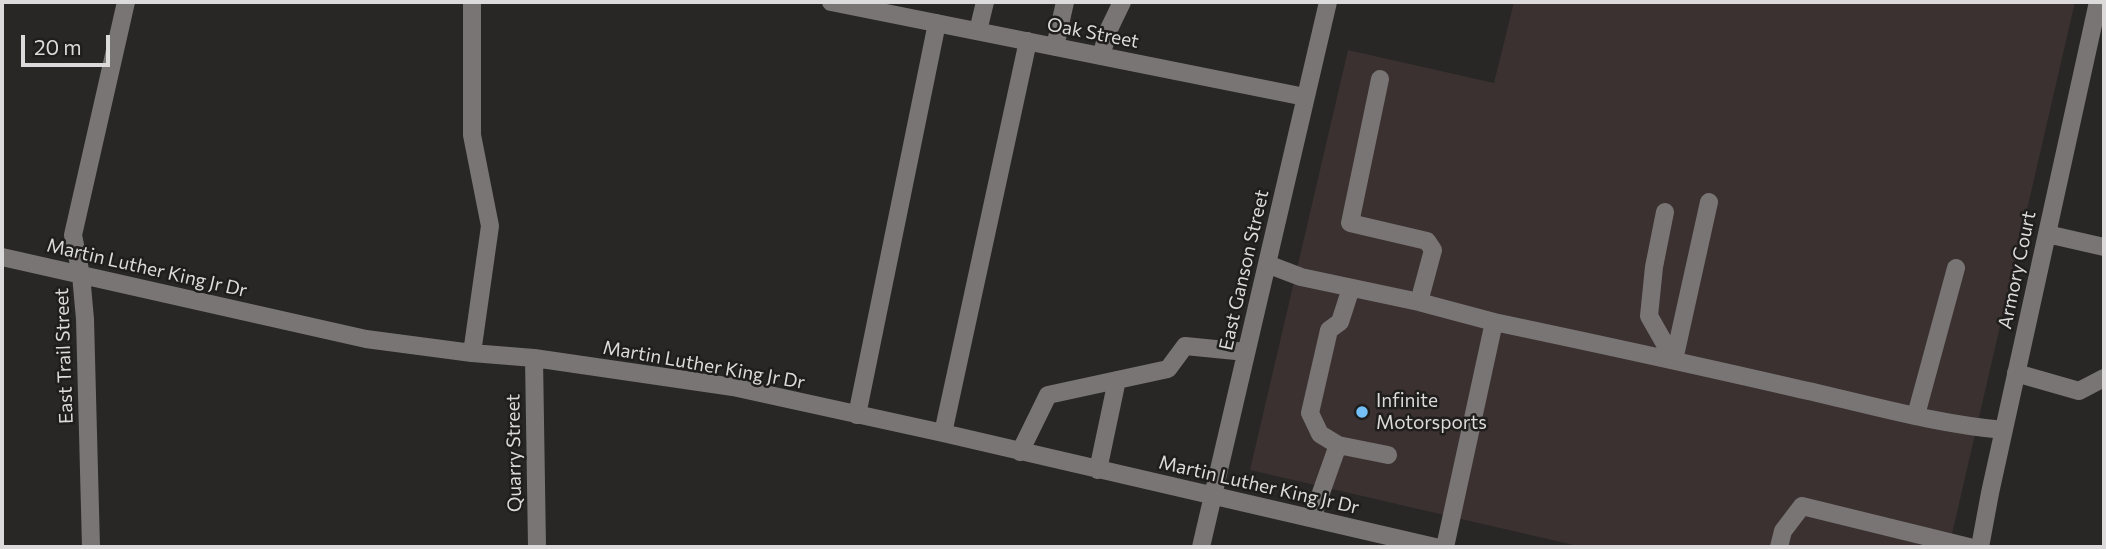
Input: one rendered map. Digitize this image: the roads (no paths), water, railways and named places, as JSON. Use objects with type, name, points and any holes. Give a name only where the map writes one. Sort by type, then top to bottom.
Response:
[{"type":"street","name":"East Trail Street","points":[[91,547],[85,319],[81,275],[73,235],[125,2]]},
{"type":"street","points":[[472,2],[472,135],[490,226],[472,353]]},
{"type":"street","name":"Oak Street","points":[[831,2],[1305,97]]},
{"type":"street","points":[[978,31],[985,2]]},
{"type":"street","points":[[1055,47],[1065,2]]},
{"type":"street","points":[[1101,56],[1109,29],[1122,2]]},
{"type":"street","name":"East Ganson Street","points":[[1201,547],[1328,2]]},
{"type":"street","name":"Armory Court","points":[[1980,547],[2098,2]]},
{"type":"street","points":[[858,415],[937,23]]},
{"type":"street","points":[[943,433],[1028,41]]},
{"type":"street","points":[[1380,79],[1350,223],[1427,242],[1433,250],[1419,302]]},
{"type":"street","points":[[1674,360],[1709,202]]},
{"type":"street","points":[[1665,212],[1654,267],[1649,316],[1674,360]]},
{"type":"street","points":[[2047,234],[2104,247]]},
{"type":"street","name":"Martin Luther King Jr Dr","points":[[2,257],[366,339],[534,358],[733,387],[1435,547]]},
{"type":"street","points":[[1267,264],[1301,276],[1494,322],[1972,427],[2004,430]]},
{"type":"street","points":[[1916,415],[1956,268]]},
{"type":"street","points":[[1351,288],[1340,322],[1329,330],[1310,413],[1320,434],[1338,445],[1388,455]]},
{"type":"street","points":[[1445,547],[1494,322]]},
{"type":"street","points":[[1020,452],[1048,396],[1168,369],[1185,346],[1246,352]]},
{"type":"street","name":"Quarry Street","points":[[534,358],[537,547]]},
{"type":"street","points":[[2016,373],[2079,391],[2104,378]]},
{"type":"street","points":[[1098,470],[1117,380]]},
{"type":"street","points":[[1312,518],[1338,445]]},
{"type":"street","points":[[1779,547],[1783,531],[1802,506],[1969,547]]},
{"type":"place","name":"Infinite Motorsports","points":[[1362,412]]}]
